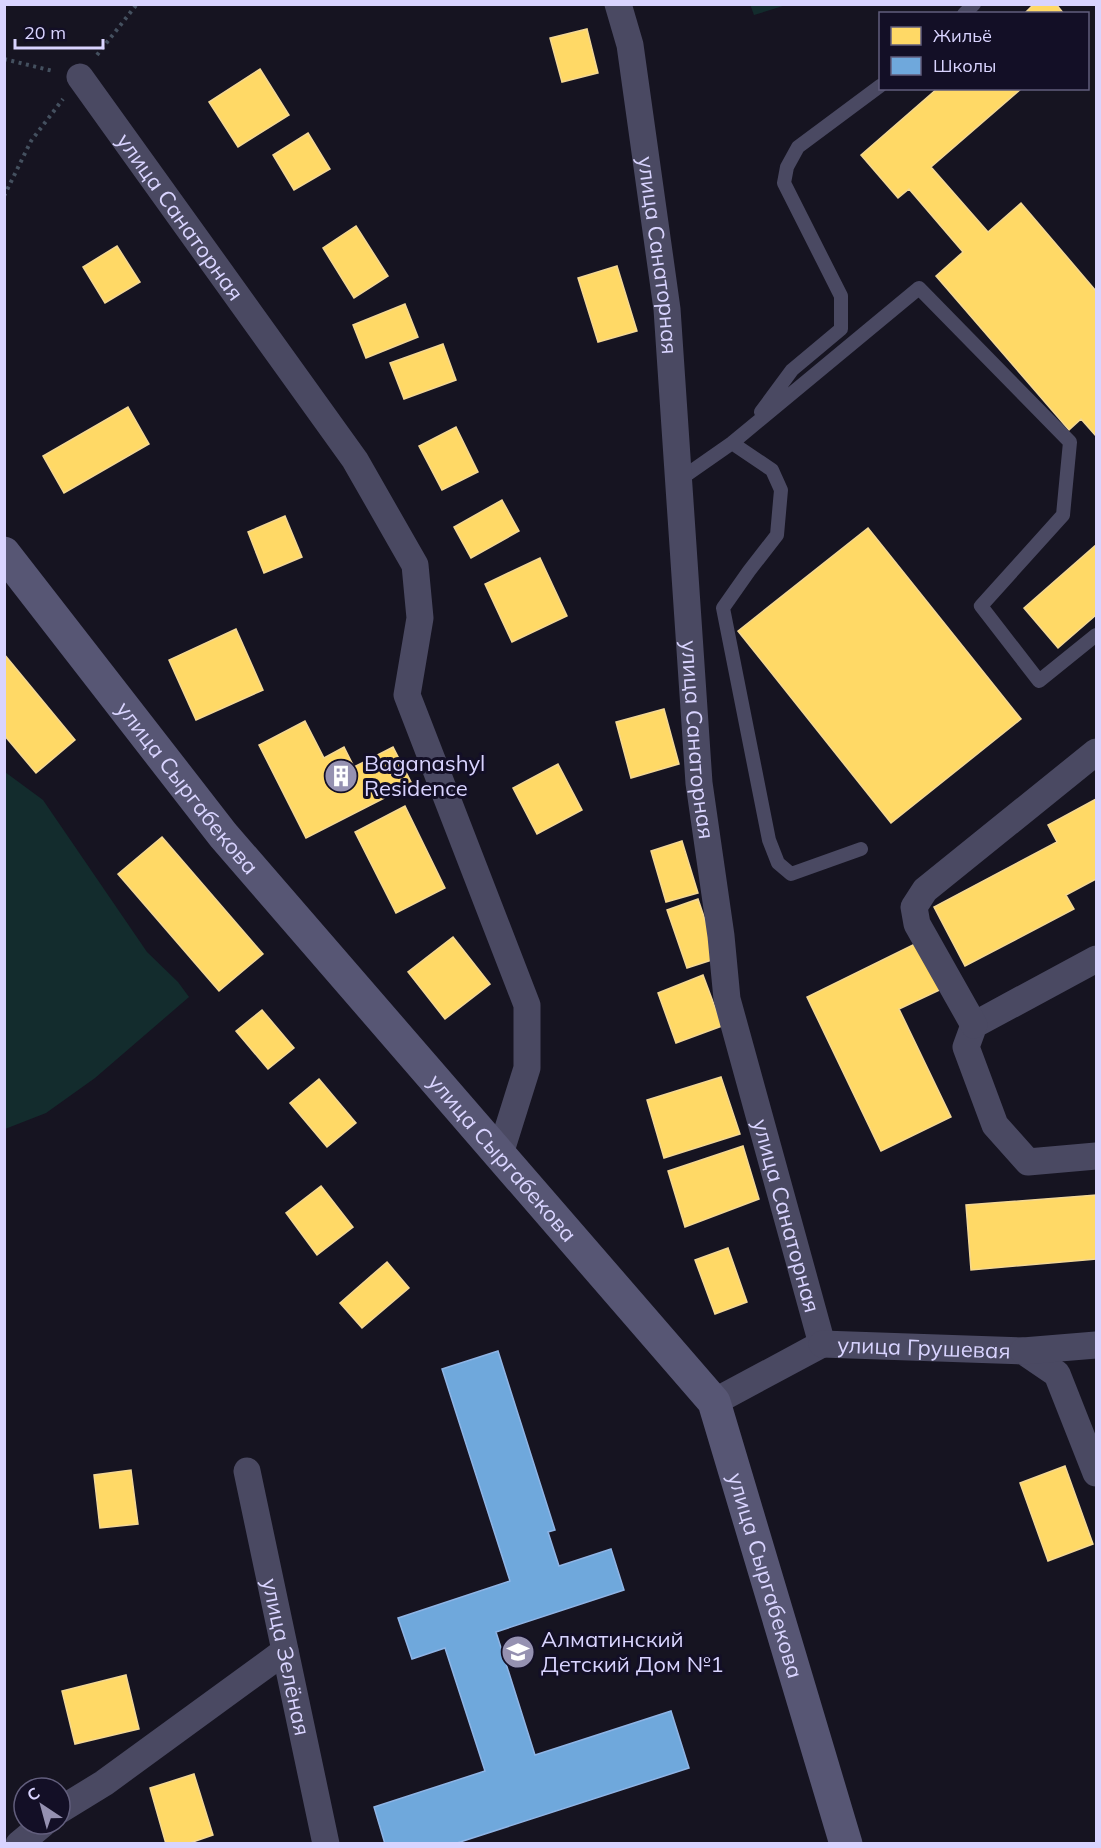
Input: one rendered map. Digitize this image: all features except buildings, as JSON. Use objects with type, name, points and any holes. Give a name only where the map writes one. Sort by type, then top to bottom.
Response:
[{"type":"street","name":"улица Санаторная","points":[[618,4],[630,45],[667,309],[699,783],[721,936],[727,999],[822,1344],[714,1402]]},
{"type":"street","name":"улица Санаторная","points":[[80,78],[355,460],[415,565],[420,618],[407,695],[526,1005],[527,1068],[500,1154]]},
{"type":"street","name":"улица Сыргабекова","points":[[4,553],[223,835],[714,1402],[846,1844]]},
{"type":"street","points":[[974,1025],[917,924],[914,908],[925,890],[1096,752]]},
{"type":"street","points":[[1096,959],[974,1025],[966,1047],[994,1125],[1028,1162],[1096,1156]]},
{"type":"street","name":"улица Грушевая","points":[[822,1344],[1023,1351],[1057,1374],[1096,1473]]},
{"type":"street","points":[[1023,1351],[1096,1345]]},
{"type":"street","name":"улица Зелёная","points":[[247,1471],[326,1844]]},
{"type":"street","points":[[72,1803],[104,1783],[285,1651]]},
{"type":"lane","points":[[749,429],[792,370],[841,329],[841,296],[784,183],[786,167],[798,147],[879,87]]},
{"type":"lane","points":[[679,480],[732,443],[919,288],[1070,442],[1063,514],[981,606],[1039,681],[1096,635]]},
{"type":"lane","points":[[732,443],[772,470],[781,490],[777,536],[723,608],[769,840],[778,863],[791,873],[861,849]]},
{"type":"path","points":[[4,196],[31,141],[137,4]]},
{"type":"path","points":[[4,59],[80,78]]},
{"type":"green space","points":[[750,4],[786,4],[786,5],[754,15]]},
{"type":"green space","points":[[5,772],[43,800],[147,952],[178,982],[189,997],[95,1078],[46,1113],[5,1129]]},
{"type":"place","name":"Baganashyl Residence","points":[[341,776]]},
{"type":"place","name":"Алматинский Детский Дом №1","points":[[518,1652]]}]
